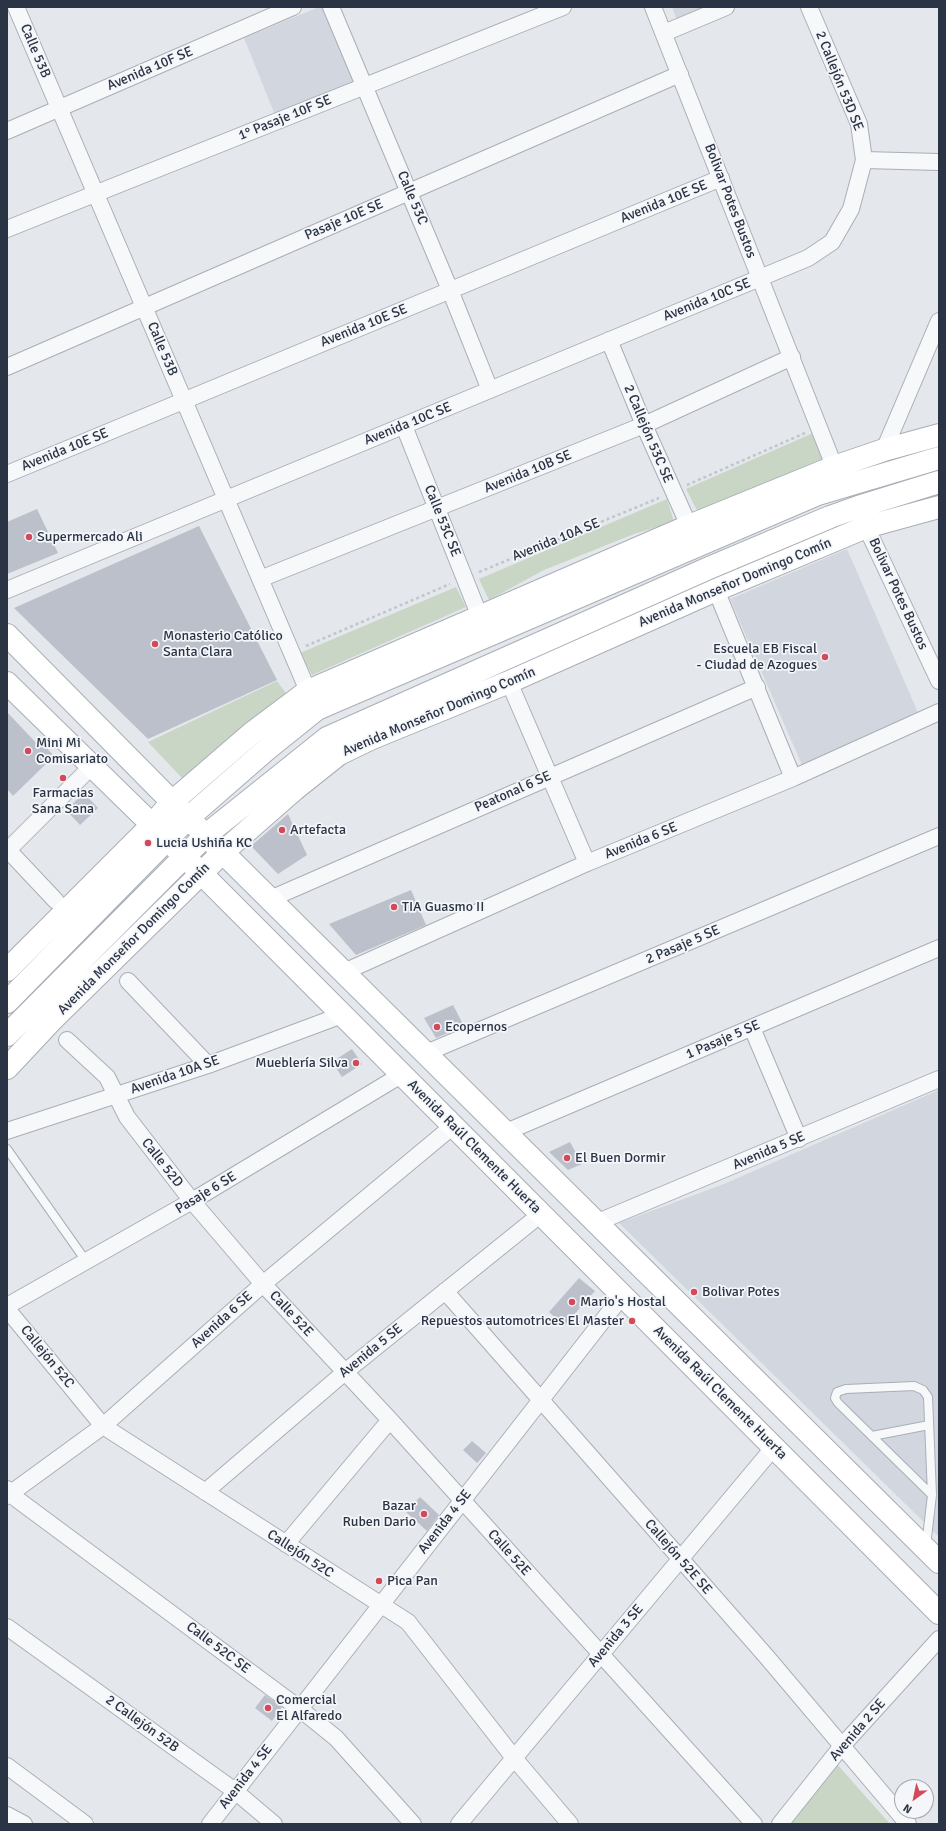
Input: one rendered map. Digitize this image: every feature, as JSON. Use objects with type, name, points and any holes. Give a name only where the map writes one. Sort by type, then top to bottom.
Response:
[{"type":"main road","name":"Avenida Monseñor Domingo Comín","points":[[9,1063],[51,1021],[189,835],[252,733],[308,691],[431,649],[818,494],[838,476],[884,450],[939,435]]},
{"type":"main road","name":"Avenida Monseñor Domingo Comín","points":[[7,1035],[266,750],[317,709],[431,649],[480,617],[689,526],[838,476],[939,458]]},
{"type":"main road","name":"Avenida Monseñor Domingo Comín","points":[[7,970],[189,835],[327,738],[709,568],[858,507],[939,482]]},
{"type":"main road","name":"Avenida Monseñor Domingo Comín","points":[[7,1002],[189,835],[295,788],[339,754],[370,739],[509,682],[716,590],[866,527],[939,507]]},
{"type":"main road","name":"Avenida Raúl Clemente Huerta","points":[[7,635],[189,835],[342,1015],[939,1613]]},
{"type":"main road","name":"Avenida Raúl Clemente Huerta","points":[[7,683],[92,766],[189,835],[270,898],[598,1222],[933,1560]]},
{"type":"street","name":"Avenida 10F SE","points":[[7,131],[293,7]]},
{"type":"street","name":"Calle 53C","points":[[331,7],[450,290],[490,390]]},
{"type":"street","name":"1° Pasaje 10F SE","points":[[7,229],[563,7]]},
{"type":"street","name":"Bolivar Potes Bustos","points":[[653,7],[722,178],[838,476]]},
{"type":"street","points":[[664,33],[726,7]]},
{"type":"street","name":"2 Callejón 53D SE","points":[[808,258],[832,242],[851,209],[864,160],[859,124],[809,7]]},
{"type":"street","name":"Calle 53B","points":[[17,10],[308,691]]},
{"type":"street","name":"Pasaje 10E SE","points":[[7,366],[680,74]]},
{"type":"street","points":[[864,160],[939,162]]},
{"type":"street","name":"Avenida 10E SE","points":[[7,474],[722,178]]},
{"type":"street","name":"Avenida 10C SE","points":[[7,590],[808,258]]},
{"type":"street","points":[[884,450],[939,321]]},
{"type":"street","name":"2 Callejón 53C SE","points":[[609,340],[644,425],[689,526]]},
{"type":"street","name":"Avenida 10B SE","points":[[260,579],[644,425],[792,357]]},
{"type":"street","name":"Calle 53C SE","points":[[404,426],[480,617]]},
{"type":"street","name":"Bolivar Potes Bustos","points":[[858,507],[866,527],[939,680]]},
{"type":"street","points":[[716,590],[793,778]]},
{"type":"street","points":[[509,682],[587,863]]},
{"type":"street","name":"Peatonal 6 SE","points":[[270,898],[757,687]]},
{"type":"street","name":"Avenida 6 SE","points":[[344,972],[587,863],[793,778],[939,712]]},
{"type":"street","points":[[56,900],[7,850],[92,766]]},
{"type":"street","name":"2 Pasaje 5 SE","points":[[426,1053],[939,836]]},
{"type":"street","name":"1 Pasaje 5 SE","points":[[506,1132],[939,948]]},
{"type":"street","points":[[128,981],[208,1065]]},
{"type":"street","name":"Avenida 10A SE","points":[[7,1131],[208,1065],[342,1015]]},
{"type":"street","points":[[752,1028],[799,1139]]},
{"type":"street","name":"Calle 52D","points":[[68,1040],[104,1073],[127,1117],[192,1202],[263,1284]]},
{"type":"street","name":"Pasaje 6 SE","points":[[7,1306],[192,1202],[402,1075]]},
{"type":"street","name":"Avenida 5 SE","points":[[598,1222],[939,1079]]},
{"type":"street","name":"Avenida 6 SE","points":[[8,1493],[103,1426],[263,1284],[453,1126]]},
{"type":"street","name":"Avenida 5 SE","points":[[205,1492],[345,1372],[541,1214]]},
{"type":"street","name":"Calle 52E","points":[[263,1284],[390,1420],[461,1501],[754,1824]]},
{"type":"street","name":"Callejón 52E SE","points":[[445,1291],[541,1398],[680,1560],[766,1656],[908,1824]]},
{"type":"street","name":"Avenida 4 SE","points":[[210,1824],[622,1296]]},
{"type":"street","name":"Callejón 52C","points":[[7,1309],[103,1426],[408,1622],[514,1758],[570,1824]]},
{"type":"street","points":[[286,1544],[390,1420]]},
{"type":"street","name":"Avenida 3 SE","points":[[459,1824],[774,1447]]},
{"type":"street","name":"Calle 52C SE","points":[[8,1493],[300,1709],[336,1738],[413,1824]]},
{"type":"street","name":"2 Callejón 52B","points":[[7,1627],[235,1791],[274,1824]]},
{"type":"street","name":"Avenida 2 SE","points":[[780,1824],[842,1746],[939,1639]]},
{"type":"street","points":[[7,1766],[85,1824]]},
{"type":"street","points":[[7,1815],[24,1824]]},
{"type":"lane","points":[[7,646],[150,792]]},
{"type":"lane","points":[[7,1149],[86,1261]]},
{"type":"lane","points":[[932,1495],[838,1403],[835,1398],[837,1392],[846,1389],[919,1387],[926,1393],[928,1397],[932,1495],[933,1560]]},
{"type":"lane","points":[[872,1436],[929,1425]]},
{"type":"lane","points":[[872,1508],[933,1560]]},
{"type":"path","name":"Avenida 10A SE","points":[[292,652],[464,578],[673,492],[818,427]]},
{"type":"shaded area","points":[[319,7],[324,7],[357,83],[275,115],[244,38]]},
{"type":"shaded area","points":[[672,7],[709,7],[677,20]]},
{"type":"shaded area","name":"Escuela EB Fiscal - Ciudad de Azogues","points":[[847,549],[919,715],[802,765],[730,599]]},
{"type":"shaded area","points":[[939,1090],[939,1537],[619,1223],[724,1184]]},
{"type":"green space","points":[[813,433],[824,458],[698,512],[686,489]]},
{"type":"green space","points":[[667,499],[674,522],[634,534],[544,570],[489,600],[479,579]]},
{"type":"green space","points":[[456,587],[466,607],[312,675],[300,653]]},
{"type":"green space","points":[[277,681],[288,696],[233,736],[182,778],[148,742]]},
{"type":"green space","points":[[836,1763],[890,1824],[786,1824]]},
{"type":"building","name":"Supermercado Ali","points":[[37,509],[58,553],[7,574],[7,522]]},
{"type":"building","name":"Monasterio Católico Santa Clara","points":[[199,526],[277,680],[148,739],[14,608]]},
{"type":"building","name":"Mini Mi Comisariato","points":[[7,712],[39,746],[42,743],[54,756],[13,796],[7,789]]},
{"type":"building","points":[[84,793],[98,808],[80,825],[66,810]]},
{"type":"building","name":"Artefacta","points":[[288,814],[307,855],[278,874],[251,846]]},
{"type":"building","name":"TIA Guasmo II","points":[[411,890],[426,925],[356,955],[329,924]]},
{"type":"building","points":[[453,1005],[464,1026],[436,1038],[424,1018]]},
{"type":"building","points":[[352,1049],[362,1064],[342,1077],[332,1062]]},
{"type":"building","name":"El Buen Dormir","points":[[570,1142],[582,1164],[568,1170],[549,1152]]},
{"type":"building","name":"Mario's Hostal","points":[[579,1278],[595,1291],[564,1326],[549,1312]]},
{"type":"building","points":[[472,1441],[486,1453],[477,1463],[463,1450]]},
{"type":"building","name":"Bazar Ruben Dario","points":[[420,1497],[439,1515],[427,1531],[406,1512]]},
{"type":"building","name":"Comercial El Alfaredo","points":[[265,1695],[282,1707],[272,1721],[255,1708]]},
{"type":"place","name":"Supermercado Ali","points":[[29,537]]},
{"type":"place","name":"Monasterio Católico Santa Clara","points":[[155,644]]},
{"type":"place","name":"Escuela EB Fiscal - Ciudad de Azogues","points":[[825,657]]},
{"type":"place","name":"Mini Mi Comisariato","points":[[28,751]]},
{"type":"place","name":"Farmacias Sana Sana","points":[[63,778]]},
{"type":"place","name":"Artefacta","points":[[282,830]]},
{"type":"place","name":"Lucia Ushiña KC","points":[[148,843]]},
{"type":"place","name":"TIA Guasmo II","points":[[394,907]]},
{"type":"place","name":"Ecopernos","points":[[437,1027]]},
{"type":"place","name":"Mueblería Silva","points":[[356,1063]]},
{"type":"place","name":"El Buen Dormir","points":[[567,1158]]},
{"type":"place","name":"Bolivar Potes","points":[[694,1292]]},
{"type":"place","name":"Mario's Hostal","points":[[572,1302]]},
{"type":"place","name":"Repuestos automotrices El Master","points":[[632,1321]]},
{"type":"place","name":"Bazar Ruben Dario","points":[[424,1514]]},
{"type":"place","name":"Pica Pan","points":[[379,1581]]},
{"type":"place","name":"Comercial El Alfaredo","points":[[268,1708]]}]
